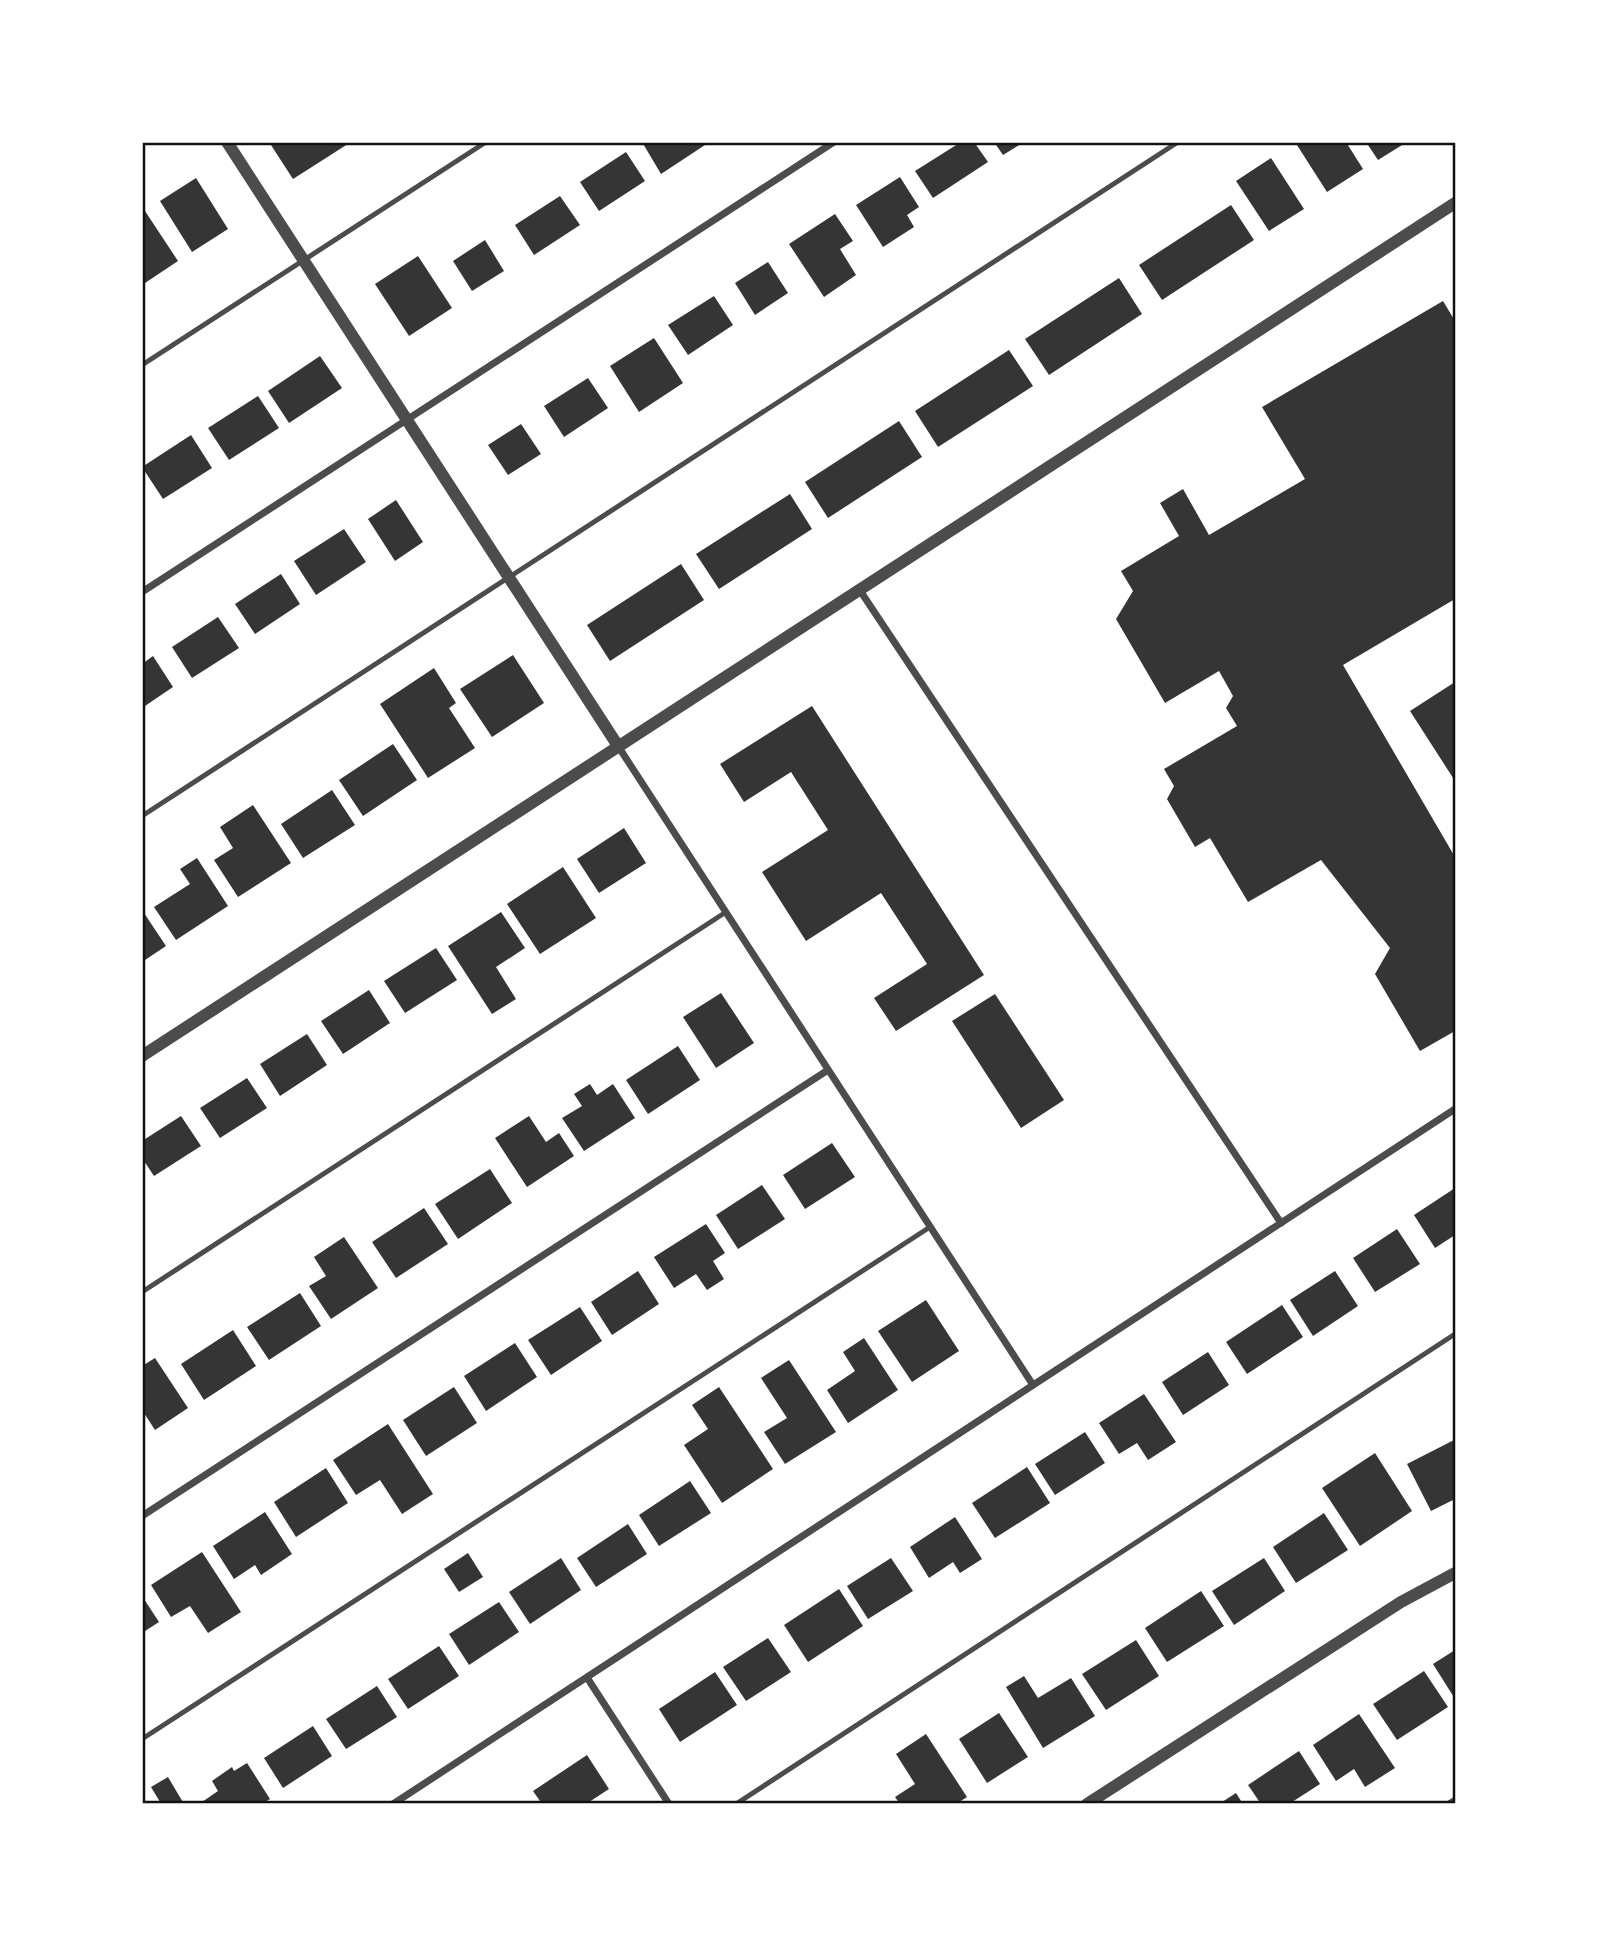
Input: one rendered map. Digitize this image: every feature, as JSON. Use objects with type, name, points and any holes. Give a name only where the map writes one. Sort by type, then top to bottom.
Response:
[{"type":"street","points":[[227,142],[1033,1385]]},
{"type":"street","points":[[142,592],[834,142]]},
{"type":"street","points":[[142,1056],[1455,203]]},
{"type":"street","points":[[859,590],[1280,1223]]},
{"type":"street","points":[[142,1516],[828,1070]]},
{"type":"street","points":[[393,1804],[588,1679],[1455,1109]]},
{"type":"street","points":[[1087,1804],[1401,1602],[1455,1573]]},
{"type":"street","points":[[588,1679],[669,1804]]},
{"type":"lane","points":[[142,365],[486,142]]},
{"type":"lane","points":[[142,816],[1178,142]]},
{"type":"lane","points":[[142,1292],[726,912]]},
{"type":"lane","points":[[142,1739],[930,1227]]},
{"type":"lane","points":[[737,1804],[1455,1334]]},
{"type":"lane","points":[[1447,1804],[1455,1799]]},
{"type":"building","points":[[269,142],[351,142],[293,179]]},
{"type":"building","points":[[642,142],[703,142],[705,145],[661,174]]},
{"type":"building","points":[[961,142],[974,142],[988,162],[933,198],[915,171]]},
{"type":"building","points":[[994,142],[1024,142],[1003,155]]},
{"type":"building","points":[[1295,142],[1346,142],[1363,169],[1327,192]]},
{"type":"building","points":[[1366,142],[1407,142],[1378,160]]},
{"type":"building","points":[[626,152],[645,181],[599,211],[580,182]]},
{"type":"building","points":[[1271,158],[1304,209],[1269,231],[1236,181]]},
{"type":"building","points":[[900,177],[919,207],[907,215],[914,227],[883,247],[856,205]]},
{"type":"building","points":[[196,178],[228,229],[192,252],[160,201]]},
{"type":"building","points":[[560,196],[580,225],[534,255],[515,225]]},
{"type":"building","points":[[1231,205],[1254,240],[1162,300],[1139,265]]},
{"type":"building","points":[[142,209],[178,261],[142,285]]},
{"type":"building","points":[[835,214],[853,241],[840,249],[856,275],[824,297],[789,244]]},
{"type":"building","points":[[485,240],[504,271],[472,291],[453,261]]},
{"type":"building","points":[[418,256],[452,308],[409,336],[375,284]]},
{"type":"building","points":[[768,262],[788,293],[755,315],[735,283]]},
{"type":"building","points":[[1119,278],[1142,314],[1049,375],[1025,339]]},
{"type":"building","points":[[714,296],[733,325],[688,355],[668,325]]},
{"type":"building","points":[[1443,301],[1455,321],[1455,599],[1343,665],[1455,857],[1455,1031],[1420,1051],[1375,974],[1390,948],[1321,860],[1248,902],[1210,838],[1195,847],[1167,799],[1174,786],[1164,769],[1237,726],[1226,708],[1233,696],[1219,671],[1165,703],[1116,619],[1133,591],[1121,571],[1179,536],[1160,503],[1183,489],[1209,535],[1305,479],[1262,407]]},
{"type":"building","points":[[654,338],[683,383],[639,412],[610,366]]},
{"type":"building","points":[[1009,350],[1033,386],[938,447],[915,411]]},
{"type":"building","points":[[320,356],[342,388],[289,423],[268,391]]},
{"type":"building","points":[[588,378],[608,408],[564,437],[544,406]]},
{"type":"building","points":[[258,396],[279,428],[229,460],[208,428]]},
{"type":"building","points":[[899,421],[922,457],[828,518],[805,482]]},
{"type":"building","points":[[521,424],[541,454],[508,475],[488,445]]},
{"type":"building","points":[[191,435],[212,468],[163,499],[142,467]]},
{"type":"building","points":[[790,494],[812,529],[719,589],[696,554]]},
{"type":"building","points":[[396,500],[423,542],[395,561],[368,519]]},
{"type":"building","points":[[344,529],[366,562],[316,595],[294,561]]},
{"type":"building","points":[[681,564],[704,600],[610,661],[587,625]]},
{"type":"building","points":[[281,574],[300,604],[255,634],[235,604]]},
{"type":"building","points":[[218,617],[239,648],[192,678],[172,647]]},
{"type":"building","points":[[513,655],[544,703],[492,737],[460,689]]},
{"type":"building","points":[[153,656],[173,687],[142,708],[142,664]]},
{"type":"building","points":[[434,668],[456,703],[449,708],[475,748],[428,778],[380,704]]},
{"type":"building","points":[[1455,682],[1455,781],[1410,711]]},
{"type":"building","points":[[812,706],[984,975],[896,1031],[874,998],[927,964],[881,893],[806,941],[762,872],[828,830],[791,772],[744,802],[720,764]]},
{"type":"building","points":[[393,744],[417,780],[363,816],[339,780]]},
{"type":"building","points":[[332,790],[355,825],[303,858],[281,824]]},
{"type":"building","points":[[253,805],[291,863],[238,897],[214,860],[233,848],[220,827]]},
{"type":"building","points":[[624,828],[646,863],[599,893],[577,859]]},
{"type":"building","points":[[197,858],[228,906],[176,940],[154,907],[190,884],[180,869]]},
{"type":"building","points":[[563,867],[596,918],[540,954],[507,904]]},
{"type":"building","points":[[142,910],[166,946],[142,962]]},
{"type":"building","points":[[501,912],[525,948],[496,967],[516,999],[492,1014],[448,946]]},
{"type":"building","points":[[436,948],[457,980],[405,1013],[384,981]]},
{"type":"building","points":[[369,990],[390,1023],[343,1054],[321,1021]]},
{"type":"building","points":[[721,993],[754,1043],[716,1068],[683,1017]]},
{"type":"building","points":[[995,994],[1064,1100],[1021,1128],[952,1021]]},
{"type":"building","points":[[307,1034],[327,1065],[280,1096],[260,1064]]},
{"type":"building","points":[[678,1046],[700,1080],[648,1114],[626,1080]]},
{"type":"building","points":[[247,1078],[267,1108],[220,1138],[200,1108]]},
{"type":"building","points":[[590,1084],[597,1095],[613,1084],[635,1118],[584,1151],[562,1118],[582,1106],[574,1094]]},
{"type":"building","points":[[181,1116],[201,1146],[154,1176],[142,1158],[142,1141]]},
{"type":"building","points":[[529,1116],[546,1142],[559,1133],[574,1156],[527,1187],[495,1138]]},
{"type":"building","points":[[832,1143],[855,1177],[805,1209],[783,1175]]},
{"type":"building","points":[[490,1169],[512,1203],[458,1239],[435,1204]]},
{"type":"building","points":[[762,1185],[785,1219],[738,1249],[716,1215]]},
{"type":"building","points":[[1455,1188],[1455,1235],[1435,1248],[1414,1215]]},
{"type":"building","points":[[424,1208],[448,1244],[396,1278],[372,1242]]},
{"type":"building","points":[[706,1224],[725,1253],[713,1261],[724,1279],[707,1290],[696,1274],[674,1288],[654,1257]]},
{"type":"building","points":[[1397,1229],[1420,1264],[1375,1292],[1353,1258]]},
{"type":"building","points":[[344,1237],[378,1288],[331,1319],[309,1286],[326,1276],[314,1257]]},
{"type":"building","points":[[638,1271],[659,1304],[612,1335],[591,1302]]},
{"type":"building","points":[[1335,1271],[1358,1306],[1313,1336],[1290,1300]]},
{"type":"building","points":[[300,1293],[321,1326],[269,1360],[247,1327]]},
{"type":"building","points":[[926,1300],[959,1351],[912,1382],[878,1331]]},
{"type":"building","points":[[1282,1305],[1303,1337],[1247,1374],[1226,1342]]},
{"type":"building","points":[[580,1307],[602,1341],[551,1375],[528,1340]]},
{"type":"building","points":[[233,1330],[256,1366],[204,1400],[181,1364]]},
{"type":"building","points":[[864,1338],[898,1390],[848,1423],[827,1390],[855,1371],[843,1352]]},
{"type":"building","points":[[515,1343],[537,1377],[486,1411],[464,1376]]},
{"type":"building","points":[[1208,1352],[1229,1385],[1183,1415],[1162,1382]]},
{"type":"building","points":[[155,1358],[188,1408],[155,1430],[142,1410],[142,1366]]},
{"type":"building","points":[[789,1360],[836,1432],[785,1464],[764,1432],[787,1418],[761,1378]]},
{"type":"building","points":[[454,1387],[477,1423],[426,1456],[403,1420]]},
{"type":"building","points":[[719,1387],[773,1469],[722,1503],[684,1445],[708,1429],[692,1405]]},
{"type":"building","points":[[1144,1394],[1176,1442],[1148,1460],[1137,1443],[1119,1454],[1099,1423]]},
{"type":"building","points":[[388,1424],[433,1494],[402,1514],[380,1480],[356,1495],[333,1460]]},
{"type":"building","points":[[1085,1432],[1105,1463],[1055,1495],[1035,1464]]},
{"type":"building","points":[[1454,1440],[1455,1499],[1431,1511],[1407,1464]]},
{"type":"building","points":[[1375,1453],[1412,1511],[1360,1546],[1322,1488]]},
{"type":"building","points":[[1027,1467],[1050,1503],[995,1538],[972,1503]]},
{"type":"building","points":[[326,1468],[348,1503],[296,1537],[274,1502]]},
{"type":"building","points":[[690,1481],[711,1513],[659,1546],[639,1515]]},
{"type":"building","points":[[265,1512],[292,1554],[261,1575],[255,1565],[234,1579],[213,1546]]},
{"type":"building","points":[[1324,1513],[1348,1550],[1296,1583],[1273,1547]]},
{"type":"building","points":[[955,1517],[982,1559],[960,1573],[953,1562],[929,1578],[910,1547]]},
{"type":"building","points":[[628,1524],[647,1554],[596,1587],[577,1558]]},
{"type":"building","points":[[202,1552],[241,1612],[208,1633],[190,1606],[171,1617],[151,1585]]},
{"type":"building","points":[[468,1553],[483,1577],[459,1592],[444,1569]]},
{"type":"building","points":[[561,1558],[581,1590],[530,1624],[509,1592]]},
{"type":"building","points":[[891,1558],[913,1591],[868,1619],[847,1586]]},
{"type":"building","points":[[1264,1558],[1285,1591],[1234,1625],[1212,1591]]},
{"type":"building","points":[[839,1589],[863,1626],[808,1662],[784,1625]]},
{"type":"building","points":[[1201,1591],[1224,1626],[1167,1662],[1145,1628]]},
{"type":"building","points":[[142,1596],[159,1622],[142,1633]]},
{"type":"building","points":[[499,1602],[519,1632],[469,1665],[449,1634]]},
{"type":"building","points":[[768,1638],[791,1672],[746,1701],[723,1667]]},
{"type":"building","points":[[1136,1640],[1159,1676],[1106,1710],[1082,1674]]},
{"type":"building","points":[[439,1646],[459,1676],[408,1709],[388,1679]]},
{"type":"building","points":[[1455,1650],[1455,1699],[1433,1664]]},
{"type":"building","points":[[1424,1671],[1448,1707],[1397,1740],[1373,1704]]},
{"type":"building","points":[[715,1672],[737,1705],[680,1742],[659,1709]]},
{"type":"building","points":[[1024,1676],[1038,1698],[1071,1678],[1095,1716],[1043,1748],[1006,1687]]},
{"type":"building","points":[[377,1686],[397,1717],[346,1749],[326,1719]]},
{"type":"building","points":[[999,1713],[1028,1757],[987,1783],[959,1739]]},
{"type":"building","points":[[1359,1714],[1395,1768],[1365,1787],[1354,1769],[1336,1781],[1313,1745]]},
{"type":"building","points":[[313,1726],[332,1756],[283,1788],[264,1758]]},
{"type":"building","points":[[926,1734],[967,1797],[956,1804],[900,1804],[895,1797],[915,1784],[896,1754]]},
{"type":"building","points":[[1299,1751],[1320,1784],[1289,1804],[1261,1804],[1248,1785]]},
{"type":"building","points":[[587,1755],[609,1789],[586,1804],[542,1804],[533,1791]]},
{"type":"building","points":[[247,1763],[270,1799],[262,1804],[202,1802],[218,1791],[212,1781],[232,1767],[234,1771]]},
{"type":"building","points":[[168,1777],[184,1804],[157,1804],[160,1802],[151,1787]]},
{"type":"building","points":[[1236,1793],[1243,1804],[1219,1804]]}]
